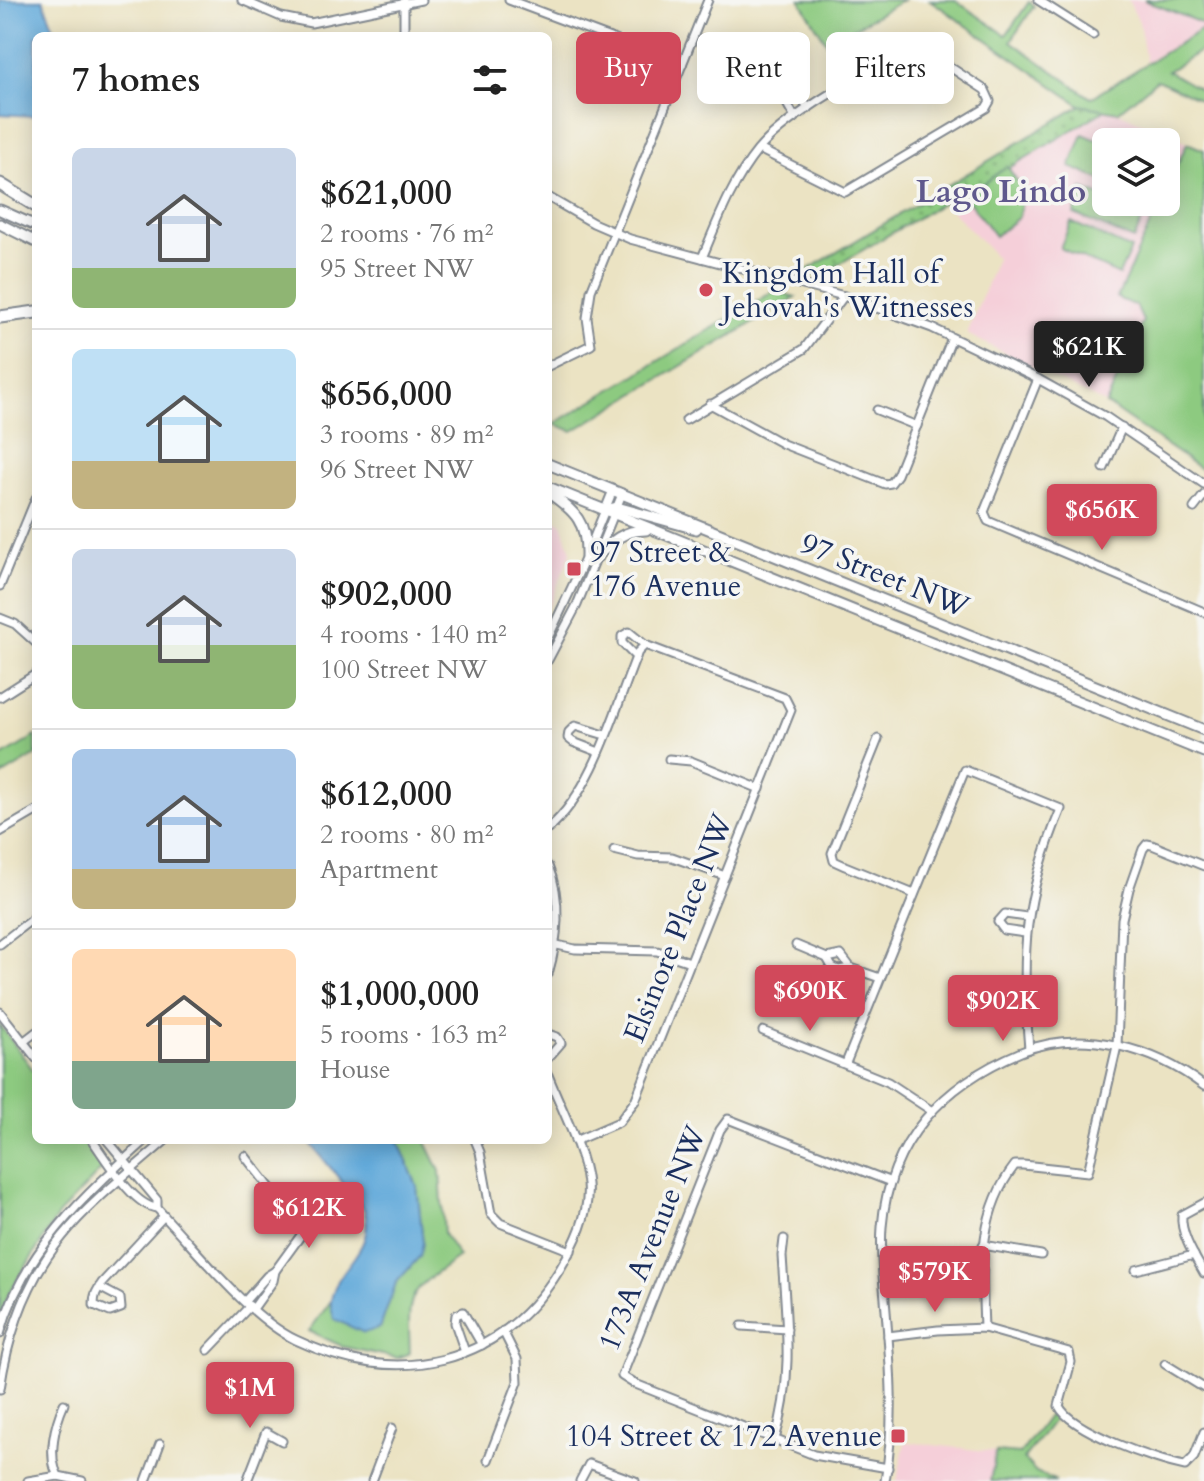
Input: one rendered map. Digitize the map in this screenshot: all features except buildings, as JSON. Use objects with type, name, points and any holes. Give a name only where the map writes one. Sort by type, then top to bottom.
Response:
[{"type":"highway","points":[[0,184],[32,204]]},
{"type":"highway","points":[[0,317],[32,313]]},
{"type":"main road","points":[[0,210],[32,224]]},
{"type":"main road","points":[[0,224],[32,240]]},
{"type":"main road","name":"97 Street NW","points":[[552,466],[1204,730]]},
{"type":"main road","name":"97 Street NW","points":[[552,491],[612,511],[653,531],[1204,752]]},
{"type":"main road","points":[[552,494],[580,520],[592,557],[620,535],[635,530],[653,531]]},
{"type":"main road","points":[[612,511],[737,541]]},
{"type":"street","points":[[242,0],[281,17],[311,23],[421,0]]},
{"type":"street","points":[[509,0],[682,65]]},
{"type":"street","points":[[552,364],[591,345],[587,318],[591,291],[708,0]]},
{"type":"street","points":[[1038,0],[1093,35]]},
{"type":"street","points":[[404,2],[404,32]]},
{"type":"street","points":[[702,258],[730,191],[759,149],[808,109],[915,44],[985,90],[990,101],[986,108],[845,192],[759,149]]},
{"type":"street","points":[[795,118],[775,82],[778,75],[792,80],[808,109]]},
{"type":"street","points":[[552,199],[614,232],[652,246],[844,296],[952,338],[1038,379],[1122,427],[1204,484]]},
{"type":"street","points":[[686,420],[804,349],[844,296]]},
{"type":"street","points":[[710,404],[783,444],[885,484],[891,483],[952,338]]},
{"type":"street","points":[[1038,379],[984,512],[988,521],[1204,612]]},
{"type":"street","points":[[877,410],[917,426]]},
{"type":"street","points":[[1104,468],[1122,427]]},
{"type":"street","points":[[552,652],[570,618],[618,492]]},
{"type":"street","points":[[1194,508],[1204,495]]},
{"type":"street","points":[[0,586],[32,508]]},
{"type":"street","points":[[552,631],[592,557]]},
{"type":"street","points":[[0,618],[15,624],[32,639]]},
{"type":"street","points":[[552,824],[576,796],[599,752],[636,657],[645,645],[629,632],[622,636],[622,643],[636,657]]},
{"type":"street","name":"Elsinore Place NW","points":[[575,1141],[619,1122],[635,1101],[789,717],[790,704],[785,698],[645,645]]},
{"type":"street","points":[[0,697],[32,677]]},
{"type":"street","points":[[599,752],[573,742],[568,738],[569,732],[575,726],[605,735]]},
{"type":"street","points":[[878,739],[832,853],[834,861],[914,894]]},
{"type":"street","points":[[669,759],[691,761],[760,789]]},
{"type":"street","points":[[846,1063],[965,770],[1061,809],[1037,872],[1027,917],[1023,978],[1029,1049]]},
{"type":"street","points":[[0,832],[32,813]]},
{"type":"street","points":[[984,1328],[983,1245],[993,1204],[1015,1165],[1088,1172],[1117,1046],[1122,919],[1143,849],[1147,844],[1204,866]]},
{"type":"street","points":[[614,850],[638,856],[672,857],[725,876]]},
{"type":"street","points":[[552,885],[557,908],[552,944],[575,949],[657,951],[690,962]]},
{"type":"street","points":[[1025,933],[1002,929],[998,922],[1005,914],[1027,917]]},
{"type":"street","points":[[0,944],[32,919]]},
{"type":"street","points":[[796,945],[827,958],[841,955],[851,968]]},
{"type":"street","points":[[827,958],[838,970],[851,968],[880,978]]},
{"type":"street","points":[[0,1012],[32,1053]]},
{"type":"street","points":[[763,1031],[888,1082],[932,1111]]},
{"type":"street","points":[[23,1042],[32,1035]]},
{"type":"street","points":[[552,1035],[561,1043],[552,1053]]},
{"type":"street","points":[[885,1481],[891,1415],[881,1241],[883,1216],[891,1182],[906,1147],[932,1111],[960,1084],[989,1065],[1029,1049],[1066,1042],[1117,1046],[1164,1061],[1204,1086]]},
{"type":"street","points":[[110,1144],[157,1200],[157,1208],[164,1216],[249,1305],[293,1339],[341,1359],[383,1366],[440,1361],[482,1345],[503,1331],[542,1298],[571,1251],[584,1216],[587,1184],[575,1141],[552,1085]]},
{"type":"street","name":"173A Avenue NW","points":[[775,1439],[622,1376],[720,1130],[728,1119],[891,1182]]},
{"type":"street","points":[[95,1144],[120,1180],[148,1207],[157,1208]]},
{"type":"street","points":[[0,1334],[14,1295],[34,1258],[59,1224],[141,1144]]},
{"type":"street","points":[[0,1389],[5,1353],[14,1325],[44,1264],[62,1237],[161,1144]]},
{"type":"street","points":[[477,1144],[491,1214],[500,1223],[571,1251]]},
{"type":"street","points":[[208,1350],[249,1305],[267,1276],[275,1271],[304,1231],[245,1156]]},
{"type":"street","points":[[1204,1203],[1182,1215],[1181,1222],[1204,1273]]},
{"type":"street","points":[[99,1287],[164,1216]]},
{"type":"street","points":[[784,1239],[786,1387],[775,1439],[823,1457],[888,1468]]},
{"type":"street","points":[[983,1245],[1041,1255]]},
{"type":"street","points":[[1136,1270],[1194,1255]]},
{"type":"street","points":[[465,1352],[455,1323],[456,1315],[463,1312],[482,1345]]},
{"type":"street","points":[[742,1326],[787,1329]]},
{"type":"street","points":[[888,1336],[984,1328],[1069,1352],[1071,1362],[1059,1406],[1063,1416],[1131,1449],[1185,1466],[1194,1457],[1204,1432]]},
{"type":"street","points":[[488,1460],[518,1382],[517,1359],[503,1331]]},
{"type":"street","points":[[1165,1364],[1204,1388]]},
{"type":"street","points":[[58,1476],[53,1468],[56,1423],[64,1404]]},
{"type":"street","points":[[372,1481],[392,1428]]},
{"type":"street","points":[[247,1481],[266,1432],[282,1441]]},
{"type":"street","points":[[146,1481],[160,1444]]},
{"type":"street","points":[[580,1481],[589,1464],[635,1481]]},
{"type":"street","points":[[28,1481],[58,1476],[82,1481]]},
{"type":"shaded area","points":[[1128,0],[1204,0],[1204,28],[1146,62],[1139,22]]},
{"type":"shaded area","points":[[1080,105],[1118,112],[1154,128],[1092,128],[1092,216],[1154,216],[1117,298],[1136,306],[1143,321],[1106,404],[967,334],[997,258],[935,193]]},
{"type":"shaded area","points":[[1180,140],[1187,143],[1180,159]]},
{"type":"shaded area","points":[[552,519],[562,523],[571,552],[552,599]]},
{"type":"shaded area","points":[[905,1442],[996,1452],[990,1481],[897,1481]]},
{"type":"green space","points":[[800,0],[903,0],[847,32],[826,32],[826,42]]},
{"type":"green space","points":[[930,0],[955,0],[1006,35],[1029,2],[1034,6],[1011,41],[1091,98],[1204,28],[1204,49],[1168,71],[1204,92],[1204,101],[1157,80],[1118,112],[1080,105]]},
{"type":"green space","points":[[1144,0],[1204,0],[1204,22],[1203,24]]},
{"type":"green space","points":[[1146,66],[1165,74],[951,203],[940,190]]},
{"type":"green space","points":[[1083,134],[1092,138],[1092,176],[1070,167]]},
{"type":"green space","points":[[1187,143],[1204,150],[1204,471],[1106,404],[1143,321],[1136,306],[1117,298],[1154,216],[1180,216],[1180,159]]},
{"type":"green space","points":[[1007,166],[1024,191],[1019,217],[995,236],[966,198]]},
{"type":"green space","points":[[1083,189],[1092,193],[1092,216],[1144,216],[1134,240],[1074,214]]},
{"type":"green space","points":[[935,193],[944,202],[836,266],[830,279],[804,272]]},
{"type":"green space","points":[[1071,222],[1131,249],[1119,275],[1060,248]]},
{"type":"green space","points":[[774,291],[796,297],[573,431],[554,424]]},
{"type":"green space","points":[[32,738],[32,757],[0,777],[0,758]]},
{"type":"green space","points":[[0,1025],[32,1069],[32,1144],[87,1144],[104,1167],[59,1214],[8,1295],[0,1319]]},
{"type":"green space","points":[[400,1144],[427,1144],[440,1171],[444,1234],[459,1257],[429,1278],[414,1295],[409,1316],[410,1353],[397,1358],[344,1347],[309,1331],[331,1301],[334,1319],[380,1328],[396,1283],[420,1256],[423,1243],[417,1186]]},
{"type":"green space","points":[[1049,1415],[1054,1419],[1024,1459],[1036,1472],[1056,1481],[990,1481],[996,1452],[1020,1454]]},
{"type":"water","points":[[0,0],[43,0],[55,32],[32,32],[32,116],[0,114]]},
{"type":"water","points":[[311,1144],[400,1144],[417,1186],[423,1243],[420,1256],[396,1283],[380,1328],[364,1333],[334,1319],[331,1303],[334,1288],[365,1237],[367,1224],[364,1209]]},
{"type":"place","name":"Kingdom Hall of Jehovah's Witnesses","points":[[706,290]]},
{"type":"place","name":"97 Street & 176 Avenue","points":[[574,569]]},
{"type":"place","name":"104 Street & 172 Avenue","points":[[898,1436]]},
{"type":"district","name":"Lago Lindo","points":[[1001,191]]}]
